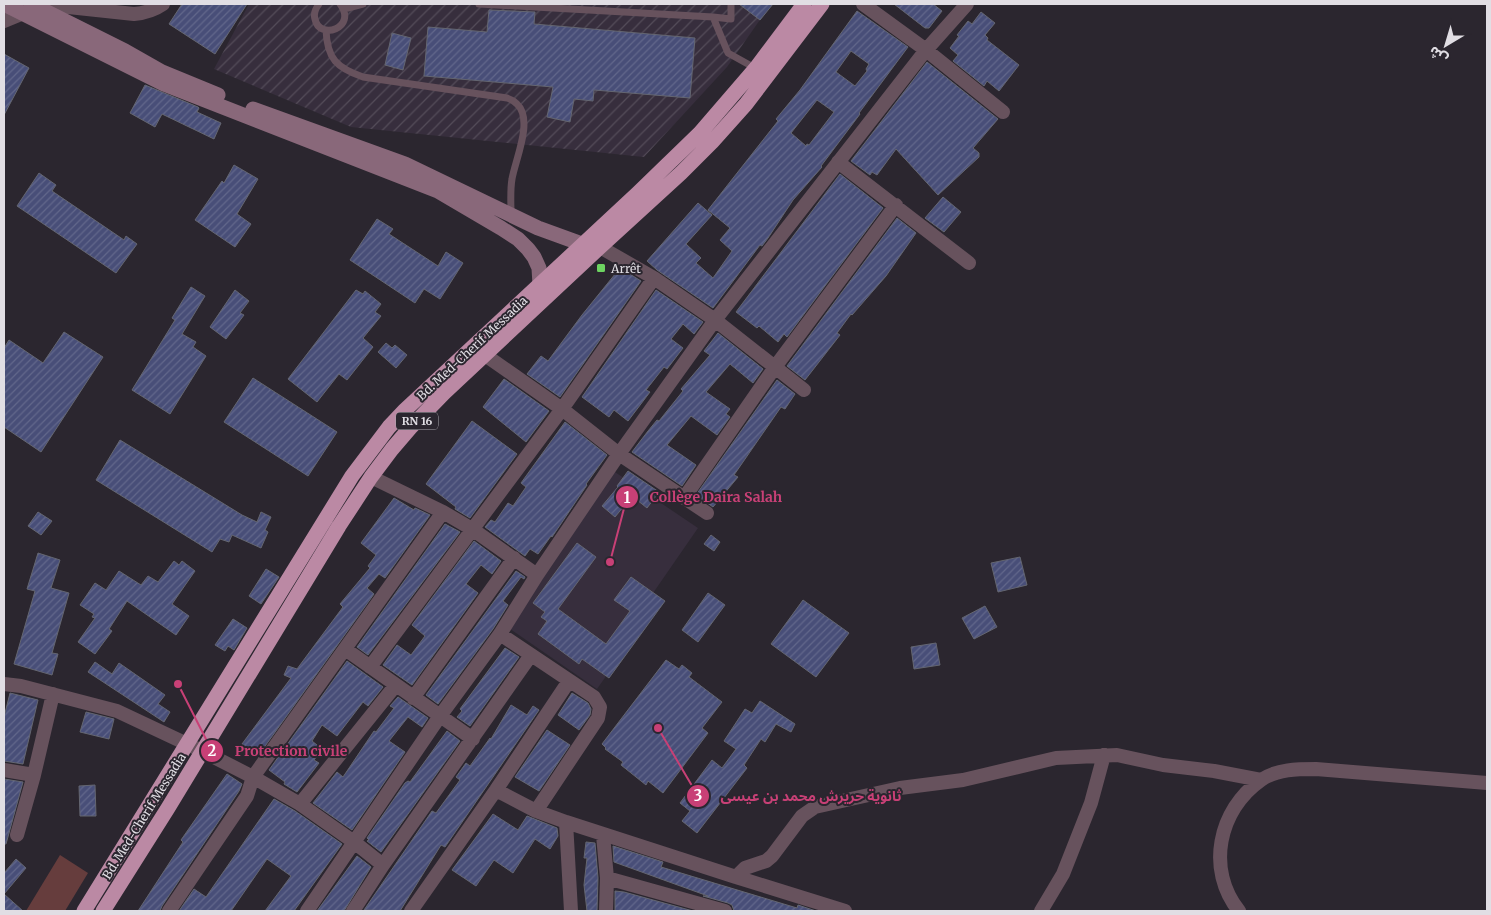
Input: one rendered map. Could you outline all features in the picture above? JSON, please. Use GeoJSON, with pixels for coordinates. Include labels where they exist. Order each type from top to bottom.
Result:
{"type":"FeatureCollection","features":[{"type":"Feature","properties":{"kind":"highway","name":"Bd. Med-Cherif Messadia"},"geometry":{"type":"LineString","coordinates":[[103,911],[298,592],[371,477],[410,428],[485,355],[638,193],[700,132],[756,68],[804,4]]}},
{"type":"Feature","properties":{"kind":"highway","name":"Bd. Med-Cherif Messadia"},"geometry":{"type":"LineString","coordinates":[[84,911],[352,476],[389,427],[448,369],[540,285],[591,242],[681,173],[746,104],[822,4]]}},
{"type":"Feature","properties":{"kind":"street"},"geometry":{"type":"LineString","coordinates":[[4,4],[31,8],[59,6],[134,14],[146,13],[162,4]]}},
{"type":"Feature","properties":{"kind":"street"},"geometry":{"type":"LineString","coordinates":[[863,4],[926,50],[1003,112]]}},
{"type":"Feature","properties":{"kind":"street"},"geometry":{"type":"LineString","coordinates":[[306,911],[440,716],[500,634],[537,575],[619,454],[715,320],[926,50],[967,4]]}},
{"type":"Feature","properties":{"kind":"street"},"geometry":{"type":"LineString","coordinates":[[4,21],[31,8]]}},
{"type":"Feature","properties":{"kind":"street"},"geometry":{"type":"LineString","coordinates":[[31,8],[122,56],[164,84],[438,191],[523,244],[534,257],[539,268],[540,285]]}},
{"type":"Feature","properties":{"kind":"street"},"geometry":{"type":"LineString","coordinates":[[31,8],[122,56],[250,108],[404,164],[538,228],[591,242],[654,278],[715,320],[804,390]]}},
{"type":"Feature","properties":{"kind":"street"},"geometry":{"type":"LineString","coordinates":[[838,162],[969,263]]}},
{"type":"Feature","properties":{"kind":"street"},"geometry":{"type":"LineString","coordinates":[[684,498],[775,367],[896,205]]}},
{"type":"Feature","properties":{"kind":"street"},"geometry":{"type":"LineString","coordinates":[[370,667],[562,409],[654,278]]}},
{"type":"Feature","properties":{"kind":"street"},"geometry":{"type":"LineString","coordinates":[[485,355],[562,409],[619,454],[708,513]]}},
{"type":"Feature","properties":{"kind":"street"},"geometry":{"type":"LineString","coordinates":[[371,477],[443,512],[472,529],[537,575]]}},
{"type":"Feature","properties":{"kind":"street"},"geometry":{"type":"LineString","coordinates":[[169,911],[248,796],[253,777],[443,512]]}},
{"type":"Feature","properties":{"kind":"street"},"geometry":{"type":"LineString","coordinates":[[413,698],[514,558]]}},
{"type":"Feature","properties":{"kind":"street"},"geometry":{"type":"LineString","coordinates":[[500,634],[599,702],[600,711],[598,718],[536,810]]}},
{"type":"Feature","properties":{"kind":"street"},"geometry":{"type":"LineString","coordinates":[[345,650],[473,739]]}},
{"type":"Feature","properties":{"kind":"street"},"geometry":{"type":"LineString","coordinates":[[353,911],[383,865],[531,655]]}},
{"type":"Feature","properties":{"kind":"street"},"geometry":{"type":"LineString","coordinates":[[411,911],[496,790],[569,681]]}},
{"type":"Feature","properties":{"kind":"street"},"geometry":{"type":"LineString","coordinates":[[4,684],[21,686],[117,711],[202,751],[300,804],[383,865]]}},
{"type":"Feature","properties":{"kind":"street"},"geometry":{"type":"LineString","coordinates":[[300,804],[395,686]]}},
{"type":"Feature","properties":{"kind":"street"},"geometry":{"type":"LineString","coordinates":[[17,835],[54,694]]}},
{"type":"Feature","properties":{"kind":"street"},"geometry":{"type":"LineString","coordinates":[[1041,911],[1063,874],[1090,803],[1104,755]]}},
{"type":"Feature","properties":{"kind":"street"},"geometry":{"type":"LineString","coordinates":[[736,877],[745,868],[766,861],[772,856],[802,816],[815,807],[900,788],[963,780],[1056,758],[1118,755],[1261,780]]}},
{"type":"Feature","properties":{"kind":"street"},"geometry":{"type":"LineString","coordinates":[[1239,911],[1225,889],[1220,853],[1222,836],[1227,821],[1238,804],[1261,780],[1276,773],[1292,769],[1316,769],[1487,782]]}},
{"type":"Feature","properties":{"kind":"street"},"geometry":{"type":"LineString","coordinates":[[4,770],[34,775]]}},
{"type":"Feature","properties":{"kind":"street"},"geometry":{"type":"LineString","coordinates":[[496,790],[536,810],[566,822],[845,911]]}},
{"type":"Feature","properties":{"kind":"street"},"geometry":{"type":"LineString","coordinates":[[566,822],[571,911]]}},
{"type":"Feature","properties":{"kind":"street"},"geometry":{"type":"LineString","coordinates":[[604,835],[607,878],[606,911]]}},
{"type":"Feature","properties":{"kind":"street"},"geometry":{"type":"LineString","coordinates":[[607,878],[726,911]]}},
{"type":"Feature","properties":{"kind":"lane"},"geometry":{"type":"LineString","coordinates":[[320,4],[315,11],[314,17],[316,23],[326,30],[333,30],[344,22],[345,16],[342,6],[363,4]]}},
{"type":"Feature","properties":{"kind":"lane"},"geometry":{"type":"LineString","coordinates":[[479,4],[713,17],[731,20],[732,4]]}},
{"type":"Feature","properties":{"kind":"lane"},"geometry":{"type":"LineString","coordinates":[[713,17],[728,54],[756,68]]}},
{"type":"Feature","properties":{"kind":"lane"},"geometry":{"type":"LineString","coordinates":[[326,30],[327,46],[332,56],[345,70],[352,73],[363,77],[507,98],[518,104],[523,117],[524,128],[512,179],[511,214]]}},
{"type":"Feature","properties":{"kind":"shaded area"},"geometry":{"type":"Polygon","coordinates":[[[249,4],[771,4],[727,67],[644,157],[351,127],[214,69],[249,4]]]}},
{"type":"Feature","properties":{"kind":"shaded area"},"geometry":{"type":"Polygon","coordinates":[[[612,470],[698,528],[651,596],[651,613],[597,689],[500,622],[612,470]]]}},
{"type":"Feature","properties":{"kind":"shaded area"},"geometry":{"type":"Polygon","coordinates":[[[60,855],[88,873],[65,911],[26,911],[60,855]]]}},
{"type":"Feature","properties":{"kind":"building"},"geometry":{"type":"Polygon","coordinates":[[[182,4],[247,4],[215,54],[169,24],[182,4]]]}},
{"type":"Feature","properties":{"kind":"building"},"geometry":{"type":"Polygon","coordinates":[[[739,4],[773,4],[760,20],[739,4]]]}},
{"type":"Feature","properties":{"kind":"building"},"geometry":{"type":"Polygon","coordinates":[[[894,4],[933,4],[942,11],[929,28],[925,28],[894,4]]]}},
{"type":"Feature","properties":{"kind":"building"},"geometry":{"type":"Polygon","coordinates":[[[489,10],[535,12],[534,24],[695,38],[690,98],[594,90],[593,101],[574,99],[570,122],[547,117],[553,87],[424,76],[428,27],[487,32],[489,10]]]}},
{"type":"Feature","properties":{"kind":"building"},"geometry":{"type":"Polygon","coordinates":[[[857,11],[908,47],[822,167],[793,200],[768,238],[762,246],[760,245],[713,308],[657,270],[647,261],[698,203],[712,215],[686,244],[701,258],[696,263],[713,278],[732,251],[720,240],[730,228],[708,210],[800,90],[857,11]],[[851,51],[836,72],[855,86],[867,71],[866,69],[869,64],[851,51]],[[817,100],[791,133],[806,146],[807,144],[809,145],[834,112],[817,100]]]}},
{"type":"Feature","properties":{"kind":"building"},"geometry":{"type":"Polygon","coordinates":[[[981,12],[995,23],[985,35],[988,38],[987,40],[1019,65],[999,91],[987,81],[984,86],[953,61],[958,55],[950,48],[968,21],[972,24],[981,12]]]}},
{"type":"Feature","properties":{"kind":"building"},"geometry":{"type":"Polygon","coordinates":[[[392,33],[411,38],[403,70],[385,65],[392,33]]]}},
{"type":"Feature","properties":{"kind":"building"},"geometry":{"type":"Polygon","coordinates":[[[4,54],[29,68],[4,115],[4,54]]]}},
{"type":"Feature","properties":{"kind":"building"},"geometry":{"type":"Polygon","coordinates":[[[927,62],[998,119],[973,148],[979,153],[979,157],[938,195],[896,149],[877,175],[872,172],[870,175],[851,161],[927,62]]]}},
{"type":"Feature","properties":{"kind":"building"},"geometry":{"type":"Polygon","coordinates":[[[145,85],[198,107],[197,112],[221,123],[214,139],[162,114],[155,127],[130,113],[145,85]]]}},
{"type":"Feature","properties":{"kind":"building"},"geometry":{"type":"Polygon","coordinates":[[[234,165],[258,179],[237,214],[251,224],[235,247],[195,220],[222,181],[224,183],[234,165]]]}},
{"type":"Feature","properties":{"kind":"building"},"geometry":{"type":"Polygon","coordinates":[[[39,173],[56,185],[52,191],[124,240],[126,236],[137,244],[116,273],[17,206],[39,173]]]}},
{"type":"Feature","properties":{"kind":"building"},"geometry":{"type":"Polygon","coordinates":[[[840,174],[883,208],[787,337],[784,334],[778,342],[759,326],[757,328],[736,312],[840,174]]]}},
{"type":"Feature","properties":{"kind":"building"},"geometry":{"type":"Polygon","coordinates":[[[943,197],[961,212],[944,232],[925,218],[943,197]]]}},
{"type":"Feature","properties":{"kind":"building"},"geometry":{"type":"Polygon","coordinates":[[[897,218],[916,233],[886,276],[851,314],[837,333],[840,335],[805,380],[787,366],[897,218]]]}},
{"type":"Feature","properties":{"kind":"building"},"geometry":{"type":"Polygon","coordinates":[[[377,219],[393,229],[389,234],[438,266],[446,252],[463,263],[440,299],[424,289],[415,303],[350,260],[377,219]]]}},
{"type":"Feature","properties":{"kind":"building"},"geometry":{"type":"Polygon","coordinates":[[[620,268],[641,281],[560,397],[527,374],[541,356],[548,361],[620,268]]]}},
{"type":"Feature","properties":{"kind":"building"},"geometry":{"type":"Polygon","coordinates":[[[191,287],[205,296],[182,334],[196,342],[193,347],[206,356],[170,414],[132,390],[175,320],[172,318],[191,287]]]}},
{"type":"Feature","properties":{"kind":"building"},"geometry":{"type":"Polygon","coordinates":[[[235,290],[249,301],[240,313],[244,315],[226,339],[210,327],[235,290]]]}},
{"type":"Feature","properties":{"kind":"building"},"geometry":{"type":"Polygon","coordinates":[[[356,290],[363,294],[365,291],[381,304],[375,312],[381,316],[363,338],[373,347],[347,380],[339,374],[317,402],[288,379],[356,290]]]}},
{"type":"Feature","properties":{"kind":"building"},"geometry":{"type":"Polygon","coordinates":[[[656,290],[703,322],[694,334],[683,324],[671,339],[683,348],[667,369],[664,367],[646,390],[650,392],[628,421],[614,410],[609,417],[582,397],[656,290]]]}},
{"type":"Feature","properties":{"kind":"building"},"geometry":{"type":"Polygon","coordinates":[[[64,332],[103,357],[41,452],[4,427],[4,348],[9,340],[43,363],[64,332]]]}},
{"type":"Feature","properties":{"kind":"building"},"geometry":{"type":"Polygon","coordinates":[[[718,333],[763,369],[753,383],[730,364],[706,392],[730,409],[726,414],[730,417],[717,435],[691,416],[667,445],[696,465],[682,486],[632,452],[657,420],[659,421],[683,391],[681,389],[710,355],[704,351],[718,333]]]}},
{"type":"Feature","properties":{"kind":"building"},"geometry":{"type":"Polygon","coordinates":[[[386,343],[392,348],[395,345],[407,355],[396,368],[378,352],[386,343]]]}},
{"type":"Feature","properties":{"kind":"building"},"geometry":{"type":"Polygon","coordinates":[[[253,378],[337,432],[308,476],[224,422],[253,378]]]}},
{"type":"Feature","properties":{"kind":"building"},"geometry":{"type":"Polygon","coordinates":[[[504,379],[549,411],[526,442],[483,407],[504,379]]]}},
{"type":"Feature","properties":{"kind":"building"},"geometry":{"type":"Polygon","coordinates":[[[777,380],[795,394],[785,409],[781,407],[734,475],[738,477],[713,507],[696,495],[777,380]]]}},
{"type":"Feature","properties":{"kind":"building"},"geometry":{"type":"Polygon","coordinates":[[[472,421],[517,454],[470,518],[455,509],[456,507],[426,484],[472,421]]]}},
{"type":"Feature","properties":{"kind":"building"},"geometry":{"type":"Polygon","coordinates":[[[565,422],[607,455],[552,537],[538,554],[530,549],[525,556],[485,527],[491,520],[495,522],[508,503],[513,506],[526,487],[521,483],[565,422]]]}},
{"type":"Feature","properties":{"kind":"building"},"geometry":{"type":"Polygon","coordinates":[[[120,440],[242,515],[257,522],[261,512],[271,517],[265,530],[268,532],[261,548],[232,535],[229,542],[220,539],[212,552],[96,480],[120,440]]]}},
{"type":"Feature","properties":{"kind":"building"},"geometry":{"type":"Polygon","coordinates":[[[628,471],[659,492],[647,508],[632,496],[615,517],[602,506],[618,487],[628,471]]]}},
{"type":"Feature","properties":{"kind":"building"},"geometry":{"type":"Polygon","coordinates":[[[394,498],[414,510],[415,508],[430,515],[385,578],[379,574],[367,588],[374,594],[258,756],[242,744],[291,678],[284,675],[288,666],[297,669],[343,607],[340,604],[370,568],[368,566],[376,555],[361,543],[394,498]]]}},
{"type":"Feature","properties":{"kind":"building"},"geometry":{"type":"Polygon","coordinates":[[[38,512],[52,521],[41,535],[28,526],[38,512]]]}},
{"type":"Feature","properties":{"kind":"building"},"geometry":{"type":"Polygon","coordinates":[[[445,524],[460,532],[368,655],[357,647],[445,524]]]}},
{"type":"Feature","properties":{"kind":"building"},"geometry":{"type":"Polygon","coordinates":[[[711,535],[720,542],[714,551],[704,544],[711,535]]]}},
{"type":"Feature","properties":{"kind":"building"},"geometry":{"type":"Polygon","coordinates":[[[474,541],[501,561],[492,574],[481,565],[466,584],[478,593],[412,685],[383,665],[397,645],[411,655],[425,636],[412,625],[474,541]]]}},
{"type":"Feature","properties":{"kind":"building"},"geometry":{"type":"Polygon","coordinates":[[[577,543],[596,557],[558,609],[606,644],[630,611],[614,600],[631,577],[665,601],[609,678],[582,659],[579,664],[538,634],[547,621],[541,617],[545,612],[533,603],[577,543]]]}},
{"type":"Feature","properties":{"kind":"building"},"geometry":{"type":"Polygon","coordinates":[[[38,553],[60,560],[51,588],[69,593],[52,653],[58,654],[52,675],[14,664],[35,591],[27,589],[38,553]]]}},
{"type":"Feature","properties":{"kind":"building"},"geometry":{"type":"Polygon","coordinates":[[[1020,557],[1027,585],[998,592],[991,563],[1020,557]]]}},
{"type":"Feature","properties":{"kind":"building"},"geometry":{"type":"Polygon","coordinates":[[[174,561],[179,565],[182,561],[195,571],[172,604],[189,616],[176,635],[127,601],[109,629],[112,631],[95,654],[78,642],[95,618],[92,617],[94,614],[80,605],[95,583],[106,590],[119,571],[141,585],[148,576],[158,582],[174,561]]]}},
{"type":"Feature","properties":{"kind":"building"},"geometry":{"type":"Polygon","coordinates":[[[266,569],[279,577],[261,604],[249,596],[266,569]]]}},
{"type":"Feature","properties":{"kind":"building"},"geometry":{"type":"Polygon","coordinates":[[[516,571],[525,577],[524,579],[521,577],[503,601],[508,605],[493,629],[438,704],[426,695],[516,571]]]}},
{"type":"Feature","properties":{"kind":"building"},"geometry":{"type":"Polygon","coordinates":[[[708,593],[725,605],[698,642],[682,630],[708,593]]]}},
{"type":"Feature","properties":{"kind":"building"},"geometry":{"type":"Polygon","coordinates":[[[803,600],[849,633],[816,677],[771,644],[803,600]]]}},
{"type":"Feature","properties":{"kind":"building"},"geometry":{"type":"Polygon","coordinates":[[[985,606],[997,627],[974,639],[962,618],[985,606]]]}},
{"type":"Feature","properties":{"kind":"building"},"geometry":{"type":"Polygon","coordinates":[[[233,619],[247,628],[234,650],[228,646],[225,651],[215,645],[233,619]]]}},
{"type":"Feature","properties":{"kind":"building"},"geometry":{"type":"Polygon","coordinates":[[[936,643],[940,665],[914,669],[911,647],[936,643]]]}},
{"type":"Feature","properties":{"kind":"building"},"geometry":{"type":"Polygon","coordinates":[[[505,648],[519,657],[470,726],[457,717],[462,711],[460,709],[505,648]]]}},
{"type":"Feature","properties":{"kind":"building"},"geometry":{"type":"Polygon","coordinates":[[[666,660],[679,669],[682,665],[692,673],[689,677],[722,702],[702,728],[708,733],[663,793],[648,781],[646,785],[621,765],[623,762],[605,749],[602,744],[666,660]]]}},
{"type":"Feature","properties":{"kind":"building"},"geometry":{"type":"Polygon","coordinates":[[[347,661],[383,687],[368,706],[363,702],[337,736],[322,725],[312,741],[322,749],[314,760],[319,763],[297,792],[284,784],[285,782],[269,770],[347,661]]]}},
{"type":"Feature","properties":{"kind":"building"},"geometry":{"type":"Polygon","coordinates":[[[95,662],[112,674],[119,663],[165,695],[158,704],[170,712],[164,722],[88,672],[95,662]]]}},
{"type":"Feature","properties":{"kind":"building"},"geometry":{"type":"Polygon","coordinates":[[[10,693],[38,700],[23,764],[4,761],[4,717],[10,693]]]}},
{"type":"Feature","properties":{"kind":"building"},"geometry":{"type":"Polygon","coordinates":[[[572,693],[588,703],[591,709],[590,715],[579,730],[558,715],[572,693]]]}},
{"type":"Feature","properties":{"kind":"building"},"geometry":{"type":"Polygon","coordinates":[[[398,697],[428,718],[422,727],[408,717],[389,741],[405,752],[352,830],[313,803],[337,772],[343,777],[374,731],[376,732],[394,708],[390,706],[398,697]]]}},
{"type":"Feature","properties":{"kind":"building"},"geometry":{"type":"Polygon","coordinates":[[[760,701],[795,724],[791,732],[776,724],[765,742],[761,739],[744,765],[747,768],[697,833],[682,821],[690,811],[680,803],[712,760],[722,768],[736,749],[724,741],[745,709],[752,713],[760,701]]]}},
{"type":"Feature","properties":{"kind":"building"},"geometry":{"type":"Polygon","coordinates":[[[511,705],[527,715],[533,706],[539,710],[445,847],[441,845],[400,911],[364,910],[432,811],[436,813],[460,780],[456,777],[466,763],[470,766],[491,739],[511,705]]]}},
{"type":"Feature","properties":{"kind":"building"},"geometry":{"type":"Polygon","coordinates":[[[86,712],[114,719],[109,739],[80,732],[86,712]]]}},
{"type":"Feature","properties":{"kind":"building"},"geometry":{"type":"Polygon","coordinates":[[[547,730],[570,745],[539,791],[515,777],[547,730]]]}},
{"type":"Feature","properties":{"kind":"building"},"geometry":{"type":"Polygon","coordinates":[[[447,731],[460,741],[381,852],[367,841],[369,840],[367,838],[405,783],[410,782],[447,731]]]}},
{"type":"Feature","properties":{"kind":"building"},"geometry":{"type":"Polygon","coordinates":[[[227,774],[242,784],[239,791],[160,911],[138,911],[183,842],[181,840],[227,774]]]}},
{"type":"Feature","properties":{"kind":"building"},"geometry":{"type":"Polygon","coordinates":[[[4,779],[23,782],[6,844],[4,844],[4,779]]]}},
{"type":"Feature","properties":{"kind":"building"},"geometry":{"type":"Polygon","coordinates":[[[95,785],[96,816],[80,816],[79,786],[95,785]]]}},
{"type":"Feature","properties":{"kind":"building"},"geometry":{"type":"Polygon","coordinates":[[[274,799],[295,811],[342,844],[294,911],[265,911],[291,876],[267,859],[231,911],[179,911],[194,889],[206,897],[274,799]]]}},
{"type":"Feature","properties":{"kind":"building"},"geometry":{"type":"Polygon","coordinates":[[[493,814],[518,830],[527,816],[557,828],[558,836],[550,849],[535,839],[513,873],[494,860],[476,886],[452,870],[493,814]]]}},
{"type":"Feature","properties":{"kind":"building"},"geometry":{"type":"Polygon","coordinates":[[[586,842],[595,843],[598,878],[597,911],[587,911],[584,885],[587,858],[584,858],[586,842]]]}},
{"type":"Feature","properties":{"kind":"building"},"geometry":{"type":"Polygon","coordinates":[[[613,846],[663,862],[661,867],[797,908],[798,905],[816,911],[734,911],[732,905],[728,903],[703,896],[708,896],[614,862],[613,846]]]}},
{"type":"Feature","properties":{"kind":"building"},"geometry":{"type":"Polygon","coordinates":[[[357,856],[371,867],[344,911],[317,911],[357,856]]]}},
{"type":"Feature","properties":{"kind":"building"},"geometry":{"type":"Polygon","coordinates":[[[16,859],[26,868],[4,894],[4,873],[16,859]]]}},
{"type":"Feature","properties":{"kind":"building"},"geometry":{"type":"Polygon","coordinates":[[[615,891],[624,892],[693,911],[615,911],[615,891]]]}},
{"type":"Feature","properties":{"kind":"building"},"geometry":{"type":"Polygon","coordinates":[[[4,894],[23,911],[4,911],[4,894]]]}},
{"type":"Feature","properties":{"kind":"place","name":"Arrêt"},"geometry":{"type":"Point","coordinates":[601,268]}},
{"type":"Feature","properties":{"kind":"place","name":"Collège Daira Salah"},"geometry":{"type":"Point","coordinates":[610,562]}},
{"type":"Feature","properties":{"kind":"place","name":"Protection civile"},"geometry":{"type":"Point","coordinates":[178,684]}},
{"type":"Feature","properties":{"kind":"place","name":"ثانوية حريرش محمد بن عيسى"},"geometry":{"type":"Point","coordinates":[658,728]}}]}
